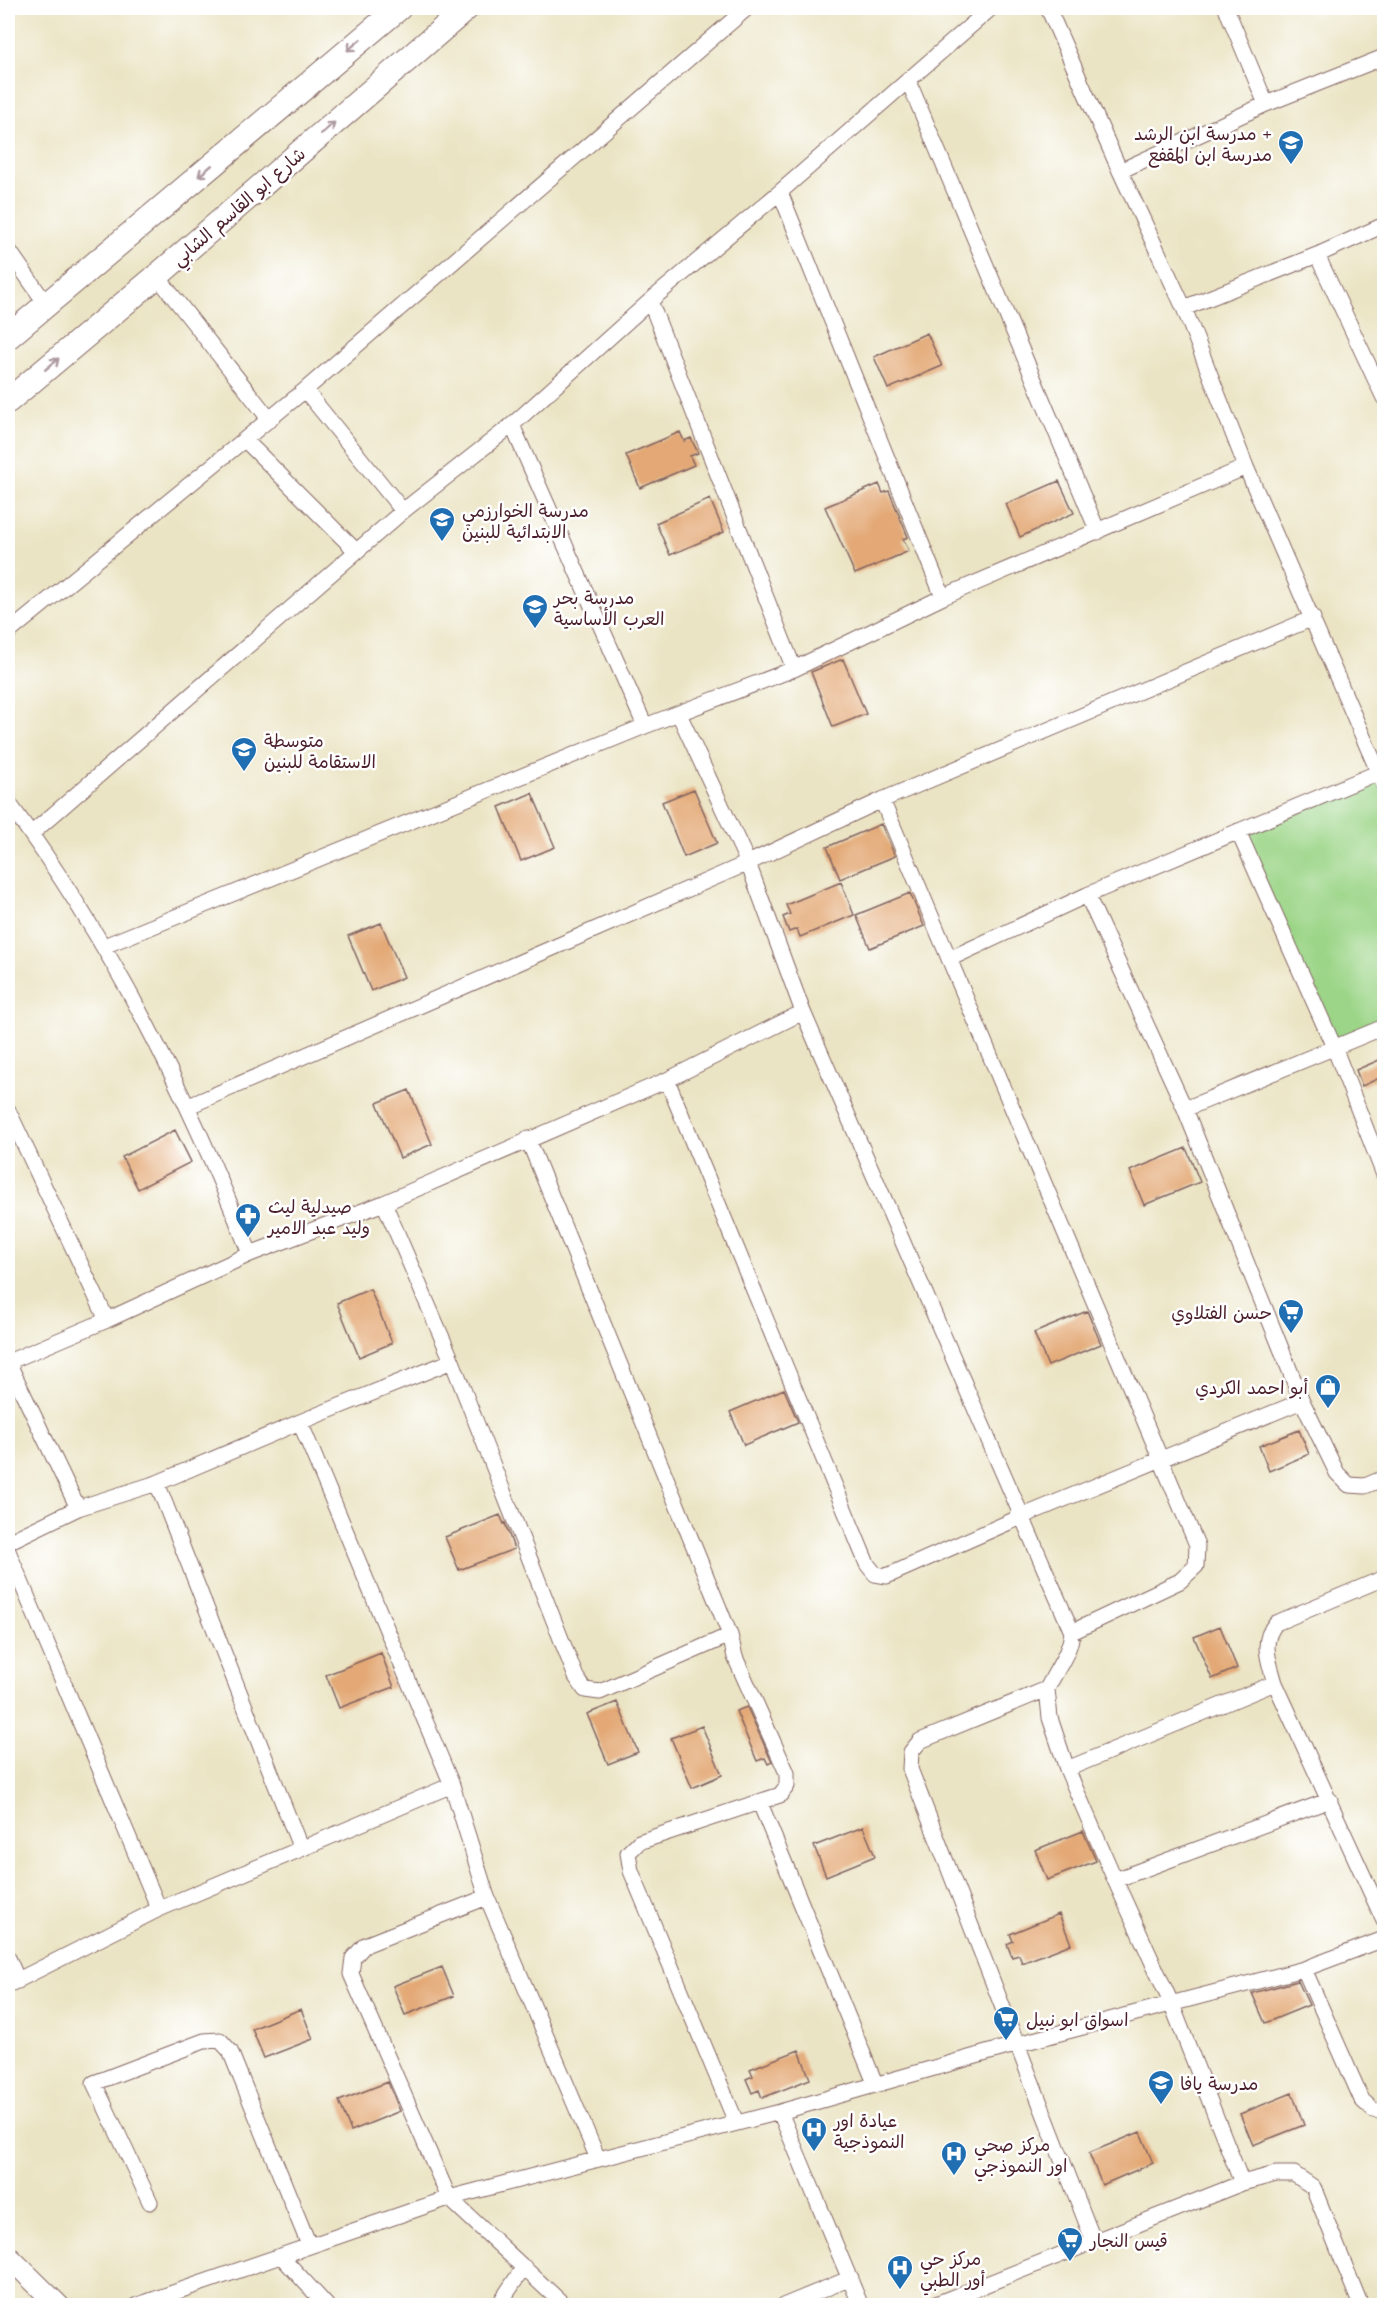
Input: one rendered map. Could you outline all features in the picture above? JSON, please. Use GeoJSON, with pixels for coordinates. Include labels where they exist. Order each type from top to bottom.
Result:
{"type":"FeatureCollection","features":[{"type":"Feature","properties":{"kind":"main road"},"geometry":{"type":"LineString","coordinates":[[8,337],[399,8]]}},
{"type":"Feature","properties":{"kind":"main road","name":"شارع ابو القاسم الشابي"},"geometry":{"type":"LineString","coordinates":[[8,401],[157,276],[467,8]]}},
{"type":"Feature","properties":{"kind":"street"},"geometry":{"type":"LineString","coordinates":[[8,633],[270,420],[747,8]]}},
{"type":"Feature","properties":{"kind":"street"},"geometry":{"type":"LineString","coordinates":[[31,834],[403,511],[512,425],[651,301],[991,8]]}},
{"type":"Feature","properties":{"kind":"street"},"geometry":{"type":"LineString","coordinates":[[949,959],[1087,895],[1238,831],[1383,776],[1246,467],[1184,308],[1048,8]]}},
{"type":"Feature","properties":{"kind":"street"},"geometry":{"type":"LineString","coordinates":[[1226,8],[1266,104]]}},
{"type":"Feature","properties":{"kind":"street"},"geometry":{"type":"LineString","coordinates":[[1120,171],[1266,104],[1384,57]]}},
{"type":"Feature","properties":{"kind":"street"},"geometry":{"type":"LineString","coordinates":[[908,80],[1098,532]]}},
{"type":"Feature","properties":{"kind":"street"},"geometry":{"type":"LineString","coordinates":[[780,192],[943,597]]}},
{"type":"Feature","properties":{"kind":"street"},"geometry":{"type":"LineString","coordinates":[[1184,308],[1317,255],[1384,225]]}},
{"type":"Feature","properties":{"kind":"street"},"geometry":{"type":"LineString","coordinates":[[8,249],[46,304]]}},
{"type":"Feature","properties":{"kind":"street"},"geometry":{"type":"LineString","coordinates":[[1317,255],[1384,398]]}},
{"type":"Feature","properties":{"kind":"street"},"geometry":{"type":"LineString","coordinates":[[157,276],[270,420]]}},
{"type":"Feature","properties":{"kind":"street"},"geometry":{"type":"LineString","coordinates":[[651,301],[794,669]]}},
{"type":"Feature","properties":{"kind":"street"},"geometry":{"type":"LineString","coordinates":[[305,390],[403,511]]}},
{"type":"Feature","properties":{"kind":"street"},"geometry":{"type":"LineString","coordinates":[[512,425],[645,726]]}},
{"type":"Feature","properties":{"kind":"street"},"geometry":{"type":"LineString","coordinates":[[244,440],[356,551]]}},
{"type":"Feature","properties":{"kind":"street"},"geometry":{"type":"LineString","coordinates":[[104,946],[645,726],[794,669],[943,597],[1246,467]]}},
{"type":"Feature","properties":{"kind":"street"},"geometry":{"type":"LineString","coordinates":[[189,1106],[748,863],[882,801],[1313,618]]}},
{"type":"Feature","properties":{"kind":"street"},"geometry":{"type":"LineString","coordinates":[[679,714],[748,863],[803,1012],[1072,1632],[1067,1655],[1047,1689],[1050,1718],[1067,1769],[1114,1880],[1172,2005],[1242,2183]]}},
{"type":"Feature","properties":{"kind":"street"},"geometry":{"type":"LineString","coordinates":[[882,801],[1197,1545],[1196,1566],[1180,1581],[1072,1632]]}},
{"type":"Feature","properties":{"kind":"street"},"geometry":{"type":"LineString","coordinates":[[8,802],[104,946],[148,1025],[189,1106],[250,1254]]}},
{"type":"Feature","properties":{"kind":"street"},"geometry":{"type":"LineString","coordinates":[[1238,831],[1334,1047],[1384,1175]]}},
{"type":"Feature","properties":{"kind":"street"},"geometry":{"type":"LineString","coordinates":[[1087,895],[1185,1108],[1302,1401],[1337,1473],[1349,1485],[1365,1486],[1384,1478]]}},
{"type":"Feature","properties":{"kind":"street"},"geometry":{"type":"LineString","coordinates":[[78,1508],[8,1362],[107,1320],[250,1254],[384,1203],[667,1080],[803,1012]]}},
{"type":"Feature","properties":{"kind":"street"},"geometry":{"type":"LineString","coordinates":[[1185,1108],[1384,1027]]}},
{"type":"Feature","properties":{"kind":"street"},"geometry":{"type":"LineString","coordinates":[[667,1080],[867,1564],[875,1574],[887,1576],[1023,1516],[1302,1401]]}},
{"type":"Feature","properties":{"kind":"street"},"geometry":{"type":"LineString","coordinates":[[8,1110],[107,1320]]}},
{"type":"Feature","properties":{"kind":"street"},"geometry":{"type":"LineString","coordinates":[[528,1139],[730,1635],[735,1657],[787,1773],[787,1786],[780,1795],[639,1842],[628,1853],[631,1871],[736,2122]]}},
{"type":"Feature","properties":{"kind":"street"},"geometry":{"type":"LineString","coordinates":[[384,1203],[452,1361],[576,1677],[585,1690],[600,1692],[730,1635]]}},
{"type":"Feature","properties":{"kind":"street"},"geometry":{"type":"LineString","coordinates":[[8,1542],[78,1508],[156,1482],[452,1361]]}},
{"type":"Feature","properties":{"kind":"street"},"geometry":{"type":"LineString","coordinates":[[300,1422],[452,1785],[487,1897],[598,2159]]}},
{"type":"Feature","properties":{"kind":"street"},"geometry":{"type":"LineString","coordinates":[[156,1482],[301,1849]]}},
{"type":"Feature","properties":{"kind":"street"},"geometry":{"type":"LineString","coordinates":[[8,1551],[159,1909]]}},
{"type":"Feature","properties":{"kind":"street"},"geometry":{"type":"LineString","coordinates":[[1384,1578],[1276,1623],[1269,1632],[1266,1649],[1275,1683],[1384,1921]]}},
{"type":"Feature","properties":{"kind":"street"},"geometry":{"type":"LineString","coordinates":[[1067,1769],[1275,1683]]}},
{"type":"Feature","properties":{"kind":"street"},"geometry":{"type":"LineString","coordinates":[[1047,1689],[920,1741],[911,1752],[910,1769],[1094,2242]]}},
{"type":"Feature","properties":{"kind":"street"},"geometry":{"type":"LineString","coordinates":[[8,1958],[13,1983],[159,1909],[452,1785]]}},
{"type":"Feature","properties":{"kind":"street"},"geometry":{"type":"LineString","coordinates":[[1114,1880],[1330,1800]]}},
{"type":"Feature","properties":{"kind":"street"},"geometry":{"type":"LineString","coordinates":[[760,1803],[875,2084]]}},
{"type":"Feature","properties":{"kind":"street"},"geometry":{"type":"LineString","coordinates":[[487,1897],[365,1945],[353,1958],[351,1974],[449,2198],[565,2306]]}},
{"type":"Feature","properties":{"kind":"street"},"geometry":{"type":"LineString","coordinates":[[135,2306],[449,2198],[780,2112],[1018,2044],[1172,2005],[1304,1968],[1384,1939]]}},
{"type":"Feature","properties":{"kind":"street"},"geometry":{"type":"LineString","coordinates":[[1304,1968],[1362,2100],[1372,2110],[1384,2112]]}},
{"type":"Feature","properties":{"kind":"street"},"geometry":{"type":"LineString","coordinates":[[150,2202],[94,2083],[204,2041],[220,2040],[230,2050],[309,2245]]}},
{"type":"Feature","properties":{"kind":"street"},"geometry":{"type":"LineString","coordinates":[[780,2112],[861,2306]]}},
{"type":"Feature","properties":{"kind":"street"},"geometry":{"type":"LineString","coordinates":[[931,2306],[1242,2183],[1276,2174],[1294,2174],[1313,2187],[1361,2306]]}},
{"type":"Feature","properties":{"kind":"street"},"geometry":{"type":"LineString","coordinates":[[8,2256],[59,2306]]}},
{"type":"Feature","properties":{"kind":"street"},"geometry":{"type":"LineString","coordinates":[[281,2256],[327,2306]]}},
{"type":"Feature","properties":{"kind":"street"},"geometry":{"type":"LineString","coordinates":[[498,2306],[524,2267]]}},
{"type":"Feature","properties":{"kind":"street"},"geometry":{"type":"LineString","coordinates":[[783,2306],[850,2278]]}},
{"type":"Feature","properties":{"kind":"lane"},"geometry":{"type":"LineString","coordinates":[[969,2291],[974,2306]]}},
{"type":"Feature","properties":{"kind":"green space"},"geometry":{"type":"Polygon","coordinates":[[[1379,773],[1384,786],[1384,1022],[1334,1047],[1238,831],[1379,773]]]}},
{"type":"Feature","properties":{"kind":"building"},"geometry":{"type":"Polygon","coordinates":[[[927,333],[942,366],[888,389],[874,357],[927,333]]]}},
{"type":"Feature","properties":{"kind":"building"},"geometry":{"type":"Polygon","coordinates":[[[680,432],[684,441],[691,438],[698,453],[690,456],[694,465],[640,488],[626,455],[680,432]]]}},
{"type":"Feature","properties":{"kind":"building"},"geometry":{"type":"Polygon","coordinates":[[[1059,481],[1074,513],[1020,537],[1006,504],[1059,481]]]}},
{"type":"Feature","properties":{"kind":"building"},"geometry":{"type":"Polygon","coordinates":[[[879,484],[883,493],[889,491],[908,537],[903,539],[909,551],[855,574],[825,507],[879,484]]]}},
{"type":"Feature","properties":{"kind":"building"},"geometry":{"type":"Polygon","coordinates":[[[710,499],[724,532],[670,555],[656,523],[710,499]]]}},
{"type":"Feature","properties":{"kind":"building"},"geometry":{"type":"Polygon","coordinates":[[[843,659],[866,714],[833,727],[811,672],[843,659]]]}},
{"type":"Feature","properties":{"kind":"building"},"geometry":{"type":"Polygon","coordinates":[[[694,789],[717,843],[684,857],[662,802],[694,789]]]}},
{"type":"Feature","properties":{"kind":"building"},"geometry":{"type":"Polygon","coordinates":[[[532,793],[555,847],[521,861],[499,807],[532,793]]]}},
{"type":"Feature","properties":{"kind":"building"},"geometry":{"type":"Polygon","coordinates":[[[881,824],[895,856],[840,879],[827,847],[881,824]]]}},
{"type":"Feature","properties":{"kind":"building"},"geometry":{"type":"Polygon","coordinates":[[[841,882],[854,915],[800,937],[797,929],[789,932],[783,917],[790,914],[786,905],[841,882]]]}},
{"type":"Feature","properties":{"kind":"building"},"geometry":{"type":"Polygon","coordinates":[[[910,893],[924,926],[870,948],[856,915],[910,893]]]}},
{"type":"Feature","properties":{"kind":"building"},"geometry":{"type":"Polygon","coordinates":[[[381,923],[404,977],[371,991],[348,936],[381,923]]]}},
{"type":"Feature","properties":{"kind":"building"},"geometry":{"type":"Polygon","coordinates":[[[1384,1058],[1384,1076],[1362,1086],[1356,1070],[1384,1058]]]}},
{"type":"Feature","properties":{"kind":"building"},"geometry":{"type":"Polygon","coordinates":[[[409,1090],[432,1144],[400,1158],[377,1103],[409,1090]]]}},
{"type":"Feature","properties":{"kind":"building"},"geometry":{"type":"Polygon","coordinates":[[[175,1130],[191,1162],[138,1189],[122,1157],[175,1130]]]}},
{"type":"Feature","properties":{"kind":"building"},"geometry":{"type":"Polygon","coordinates":[[[1186,1148],[1200,1182],[1144,1205],[1130,1171],[1186,1148]]]}},
{"type":"Feature","properties":{"kind":"building"},"geometry":{"type":"Polygon","coordinates":[[[370,1289],[392,1343],[359,1357],[337,1303],[370,1289]]]}},
{"type":"Feature","properties":{"kind":"building"},"geometry":{"type":"Polygon","coordinates":[[[1087,1311],[1101,1344],[1048,1366],[1034,1333],[1087,1311]]]}},
{"type":"Feature","properties":{"kind":"building"},"geometry":{"type":"Polygon","coordinates":[[[784,1389],[798,1422],[744,1445],[730,1412],[784,1389]]]}},
{"type":"Feature","properties":{"kind":"building"},"geometry":{"type":"Polygon","coordinates":[[[1299,1430],[1309,1454],[1269,1471],[1259,1446],[1299,1430]]]}},
{"type":"Feature","properties":{"kind":"building"},"geometry":{"type":"Polygon","coordinates":[[[500,1515],[514,1549],[459,1570],[445,1537],[500,1515]]]}},
{"type":"Feature","properties":{"kind":"building"},"geometry":{"type":"Polygon","coordinates":[[[1220,1626],[1237,1668],[1212,1679],[1194,1637],[1220,1626]]]}},
{"type":"Feature","properties":{"kind":"building"},"geometry":{"type":"Polygon","coordinates":[[[381,1653],[394,1687],[339,1708],[326,1675],[381,1653]]]}},
{"type":"Feature","properties":{"kind":"building"},"geometry":{"type":"Polygon","coordinates":[[[617,1702],[638,1752],[608,1764],[587,1714],[617,1702]]]}},
{"type":"Feature","properties":{"kind":"building"},"geometry":{"type":"Polygon","coordinates":[[[747,1707],[772,1762],[768,1764],[765,1758],[757,1761],[736,1711],[747,1707]]]}},
{"type":"Feature","properties":{"kind":"building"},"geometry":{"type":"Polygon","coordinates":[[[702,1726],[722,1775],[692,1788],[671,1738],[702,1726]]]}},
{"type":"Feature","properties":{"kind":"building"},"geometry":{"type":"Polygon","coordinates":[[[863,1827],[875,1856],[826,1876],[814,1846],[863,1827]]]}},
{"type":"Feature","properties":{"kind":"building"},"geometry":{"type":"Polygon","coordinates":[[[1083,1831],[1096,1861],[1047,1880],[1035,1850],[1083,1831]]]}},
{"type":"Feature","properties":{"kind":"building"},"geometry":{"type":"Polygon","coordinates":[[[1059,1914],[1071,1944],[1022,1963],[1019,1955],[1012,1957],[1007,1944],[1013,1941],[1010,1934],[1059,1914]]]}},
{"type":"Feature","properties":{"kind":"building"},"geometry":{"type":"Polygon","coordinates":[[[442,1967],[454,1996],[405,2015],[393,1986],[442,1967]]]}},
{"type":"Feature","properties":{"kind":"building"},"geometry":{"type":"Polygon","coordinates":[[[1298,1981],[1309,2005],[1265,2023],[1252,1993],[1298,1981]]]}},
{"type":"Feature","properties":{"kind":"building"},"geometry":{"type":"Polygon","coordinates":[[[301,2009],[313,2039],[264,2058],[252,2029],[301,2009]]]}},
{"type":"Feature","properties":{"kind":"building"},"geometry":{"type":"Polygon","coordinates":[[[799,2050],[810,2079],[762,2098],[759,2090],[752,2093],[746,2079],[753,2076],[750,2069],[799,2050]]]}},
{"type":"Feature","properties":{"kind":"building"},"geometry":{"type":"Polygon","coordinates":[[[388,2082],[400,2111],[351,2131],[339,2101],[388,2082]]]}},
{"type":"Feature","properties":{"kind":"building"},"geometry":{"type":"Polygon","coordinates":[[[1292,2093],[1304,2125],[1253,2145],[1240,2114],[1292,2093]]]}},
{"type":"Feature","properties":{"kind":"building"},"geometry":{"type":"Polygon","coordinates":[[[1140,2132],[1153,2163],[1102,2185],[1089,2153],[1140,2132]]]}},
{"type":"Feature","properties":{"kind":"place","name":"مدرسة ابن الرشد + مدرسة ابن المقفع"},"geometry":{"type":"Point","coordinates":[1291,166]}},
{"type":"Feature","properties":{"kind":"place","name":"مدرسة الخوارزمي الابتدائية للبنين"},"geometry":{"type":"Point","coordinates":[442,543]}},
{"type":"Feature","properties":{"kind":"place","name":"مدرسة بحر العرب الأساسية"},"geometry":{"type":"Point","coordinates":[535,630]}},
{"type":"Feature","properties":{"kind":"place","name":"متوسطة الاستقامة للبنين"},"geometry":{"type":"Point","coordinates":[244,773]}},
{"type":"Feature","properties":{"kind":"place","name":"صيدلية ليث وليد عبد الامير"},"geometry":{"type":"Point","coordinates":[248,1239]}},
{"type":"Feature","properties":{"kind":"place","name":"حسن الفتلاوي"},"geometry":{"type":"Point","coordinates":[1291,1335]}},
{"type":"Feature","properties":{"kind":"place","name":"أبو احمد الكردي"},"geometry":{"type":"Point","coordinates":[1328,1410]}},
{"type":"Feature","properties":{"kind":"place","name":"اسواق ابو نبيل"},"geometry":{"type":"Point","coordinates":[1006,2042]}},
{"type":"Feature","properties":{"kind":"place","name":"مدرسة يافا"},"geometry":{"type":"Point","coordinates":[1161,2106]}},
{"type":"Feature","properties":{"kind":"place","name":"عيادة اور النموذجية"},"geometry":{"type":"Point","coordinates":[814,2153]}},
{"type":"Feature","properties":{"kind":"place","name":"مركز صحي اور النموذجي"},"geometry":{"type":"Point","coordinates":[954,2177]}},
{"type":"Feature","properties":{"kind":"place","name":"قيس النجار"},"geometry":{"type":"Point","coordinates":[1070,2263]}},
{"type":"Feature","properties":{"kind":"place","name":"مركز حي أور الطبي"},"geometry":{"type":"Point","coordinates":[900,2291]}}]}
